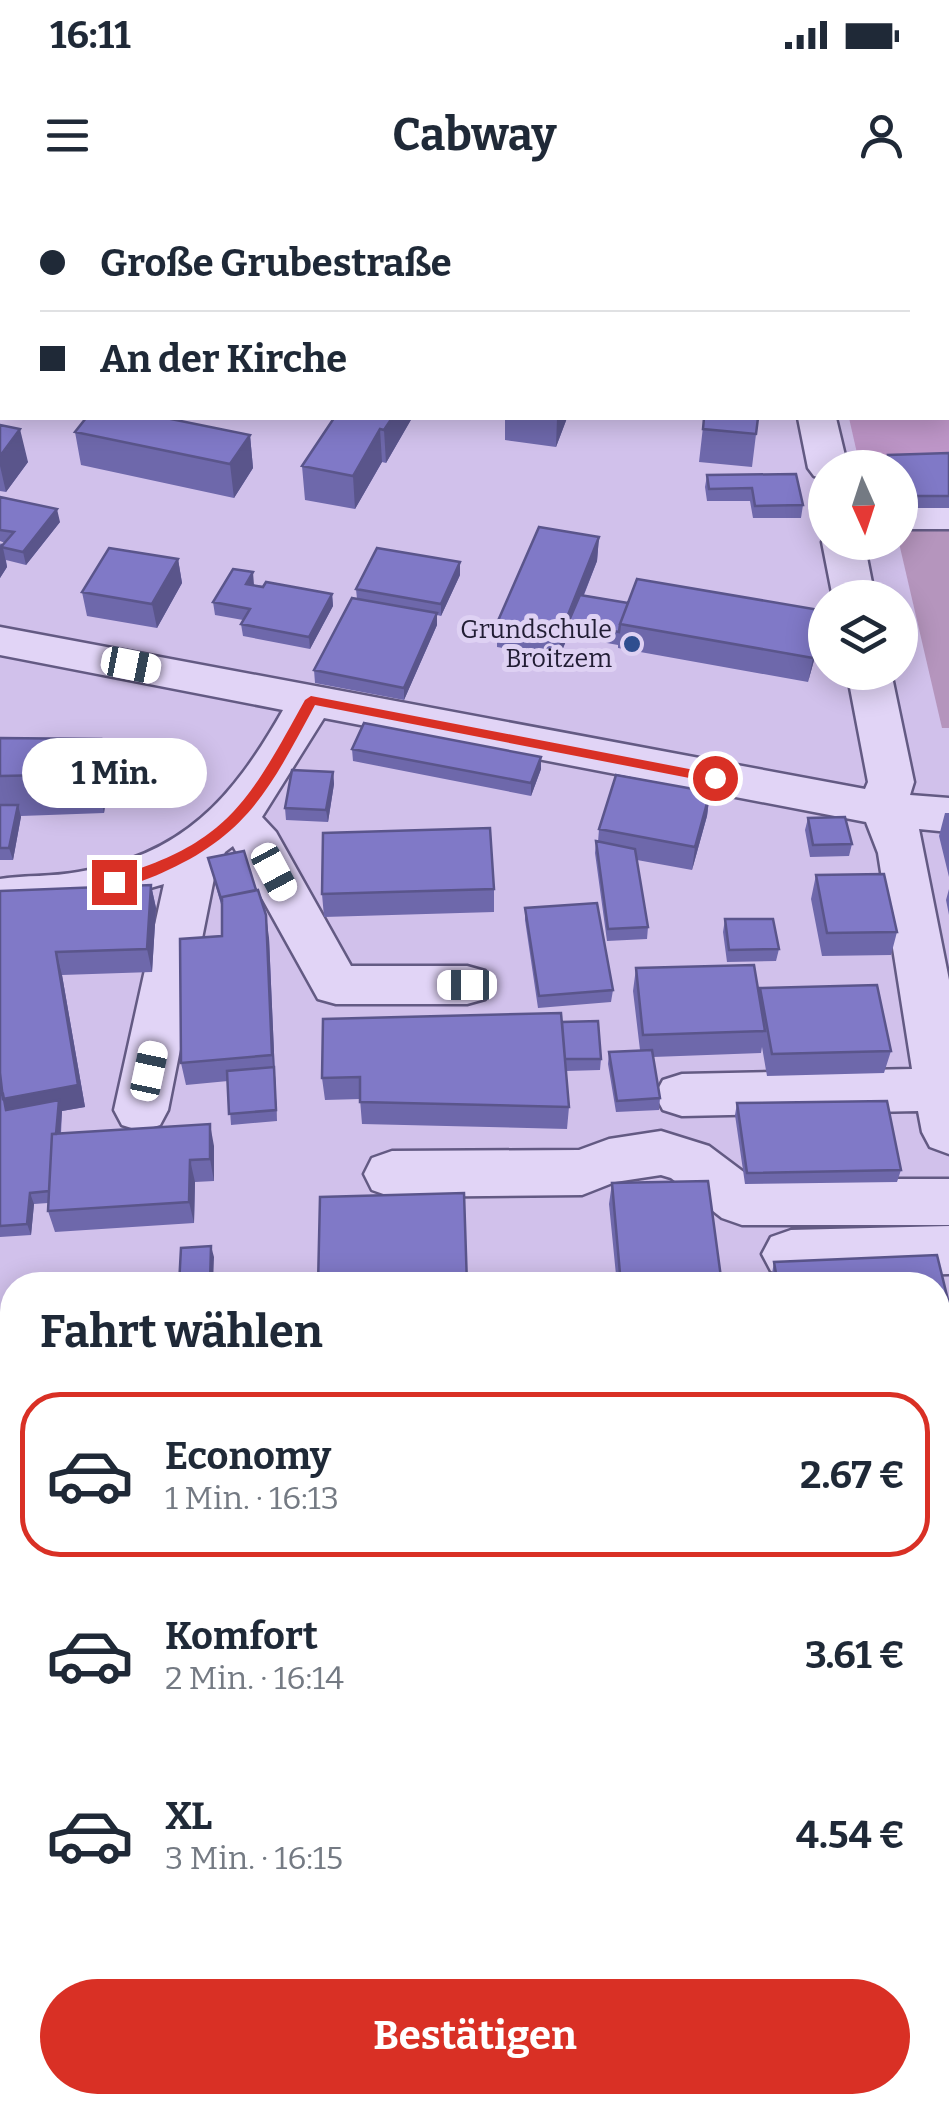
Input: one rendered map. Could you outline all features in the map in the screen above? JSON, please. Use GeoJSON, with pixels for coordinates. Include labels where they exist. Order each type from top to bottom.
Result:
{"type":"FeatureCollection","features":[{"type":"Feature","properties":{"kind":"street"},"geometry":{"type":"LineString","coordinates":[[818,420],[824,450]]}},
{"type":"Feature","properties":{"kind":"street"},"geometry":{"type":"LineString","coordinates":[[918,517],[949,517]]}},
{"type":"Feature","properties":{"kind":"street"},"geometry":{"type":"LineString","coordinates":[[0,641],[882,809],[949,815]]}},
{"type":"Feature","properties":{"kind":"street"},"geometry":{"type":"LineString","coordinates":[[873,690],[891,782],[882,809]]}},
{"type":"Feature","properties":{"kind":"street"},"geometry":{"type":"LineString","coordinates":[[141,1110],[190,878],[220,834],[272,772],[311,700]]}},
{"type":"Feature","properties":{"kind":"street"},"geometry":{"type":"LineString","coordinates":[[682,1094],[945,1110],[902,853],[895,829],[882,809]]}},
{"type":"Feature","properties":{"kind":"street"},"geometry":{"type":"LineString","coordinates":[[0,897],[81,890],[147,874],[220,834],[259,844],[336,985],[467,985]]}},
{"type":"Feature","properties":{"kind":"street"},"geometry":{"type":"LineString","coordinates":[[392,1174],[582,1172],[623,1158],[661,1154],[690,1162],[742,1202],[949,1202]]}},
{"type":"Feature","properties":{"kind":"street"},"geometry":{"type":"LineString","coordinates":[[792,1254],[949,1250]]}},
{"type":"Feature","properties":{"kind":"shaded area"},"geometry":{"type":"Polygon","coordinates":[[[849,420],[949,420],[949,460],[918,461],[918,450],[856,450],[849,420]]]}},
{"type":"Feature","properties":{"kind":"shaded area"},"geometry":{"type":"Polygon","coordinates":[[[949,527],[949,728],[942,728],[918,625],[918,580],[908,580],[903,560],[918,560],[918,528],[949,527]]]}},
{"type":"Feature","properties":{"kind":"building"},"geometry":{"type":"Polygon","coordinates":[[[84,420],[176,420],[250,435],[230,464],[75,432],[84,420]]]}},
{"type":"Feature","properties":{"kind":"building"},"geometry":{"type":"Polygon","coordinates":[[[333,420],[391,420],[384,430],[380,429],[353,476],[302,466],[333,420]]]}},
{"type":"Feature","properties":{"kind":"building"},"geometry":{"type":"Polygon","coordinates":[[[704,420],[758,420],[756,434],[703,429],[704,420]]]}},
{"type":"Feature","properties":{"kind":"building"},"geometry":{"type":"Polygon","coordinates":[[[0,425],[20,429],[0,456],[0,425]]]}},
{"type":"Feature","properties":{"kind":"building"},"geometry":{"type":"Polygon","coordinates":[[[949,453],[949,496],[918,496],[918,454],[949,453]]]}},
{"type":"Feature","properties":{"kind":"building"},"geometry":{"type":"Polygon","coordinates":[[[796,474],[803,505],[755,506],[752,488],[709,489],[707,475],[796,474]]]}},
{"type":"Feature","properties":{"kind":"building"},"geometry":{"type":"Polygon","coordinates":[[[0,497],[57,509],[23,552],[1,547],[14,532],[0,530],[0,497]]]}},
{"type":"Feature","properties":{"kind":"building"},"geometry":{"type":"Polygon","coordinates":[[[539,527],[599,537],[560,635],[497,623],[539,527]]]}},
{"type":"Feature","properties":{"kind":"building"},"geometry":{"type":"Polygon","coordinates":[[[109,548],[178,559],[152,604],[82,592],[109,548]]]}},
{"type":"Feature","properties":{"kind":"building"},"geometry":{"type":"Polygon","coordinates":[[[377,548],[460,562],[441,604],[356,589],[377,548]]]}},
{"type":"Feature","properties":{"kind":"building"},"geometry":{"type":"Polygon","coordinates":[[[233,569],[253,572],[246,584],[263,587],[266,582],[332,594],[309,637],[241,624],[250,609],[213,602],[233,569]]]}},
{"type":"Feature","properties":{"kind":"building"},"geometry":{"type":"Polygon","coordinates":[[[637,579],[808,608],[808,657],[620,624],[637,579]]]}},
{"type":"Feature","properties":{"kind":"building"},"geometry":{"type":"Polygon","coordinates":[[[580,595],[628,603],[619,632],[568,623],[580,595]]]}},
{"type":"Feature","properties":{"kind":"building"},"geometry":{"type":"Polygon","coordinates":[[[352,598],[437,613],[404,688],[314,670],[352,598]]]}},
{"type":"Feature","properties":{"kind":"building"},"geometry":{"type":"Polygon","coordinates":[[[364,723],[541,757],[531,783],[352,749],[364,723]]]}},
{"type":"Feature","properties":{"kind":"building"},"geometry":{"type":"Polygon","coordinates":[[[0,738],[101,739],[95,774],[0,776],[0,738]]]}},
{"type":"Feature","properties":{"kind":"building"},"geometry":{"type":"Polygon","coordinates":[[[292,770],[333,772],[326,810],[285,808],[292,770]]]}},
{"type":"Feature","properties":{"kind":"building"},"geometry":{"type":"Polygon","coordinates":[[[616,775],[710,792],[695,847],[599,829],[616,775]]]}},
{"type":"Feature","properties":{"kind":"building"},"geometry":{"type":"Polygon","coordinates":[[[0,805],[18,805],[9,848],[0,848],[0,805]]]}},
{"type":"Feature","properties":{"kind":"building"},"geometry":{"type":"Polygon","coordinates":[[[845,817],[852,844],[813,845],[808,818],[845,817]]]}},
{"type":"Feature","properties":{"kind":"building"},"geometry":{"type":"Polygon","coordinates":[[[490,828],[494,889],[322,894],[323,833],[490,828]]]}},
{"type":"Feature","properties":{"kind":"building"},"geometry":{"type":"Polygon","coordinates":[[[596,841],[635,849],[648,927],[608,929],[596,841]]]}},
{"type":"Feature","properties":{"kind":"building"},"geometry":{"type":"Polygon","coordinates":[[[244,851],[256,890],[222,897],[222,902],[208,858],[244,851]]]}},
{"type":"Feature","properties":{"kind":"building"},"geometry":{"type":"Polygon","coordinates":[[[884,874],[897,932],[827,933],[816,875],[884,874]]]}},
{"type":"Feature","properties":{"kind":"building"},"geometry":{"type":"Polygon","coordinates":[[[151,885],[147,949],[56,952],[78,1085],[3,1099],[0,891],[151,885]]]}},
{"type":"Feature","properties":{"kind":"building"},"geometry":{"type":"Polygon","coordinates":[[[258,890],[266,915],[272,1055],[181,1063],[180,939],[222,936],[222,897],[258,890]]]}},
{"type":"Feature","properties":{"kind":"building"},"geometry":{"type":"Polygon","coordinates":[[[597,903],[613,990],[539,996],[525,908],[597,903]]]}},
{"type":"Feature","properties":{"kind":"building"},"geometry":{"type":"Polygon","coordinates":[[[725,919],[773,919],[779,949],[729,950],[725,919]]]}},
{"type":"Feature","properties":{"kind":"building"},"geometry":{"type":"Polygon","coordinates":[[[754,965],[765,1031],[643,1035],[636,968],[754,965]]]}},
{"type":"Feature","properties":{"kind":"building"},"geometry":{"type":"Polygon","coordinates":[[[877,985],[891,1051],[772,1054],[760,988],[877,985]]]}},
{"type":"Feature","properties":{"kind":"building"},"geometry":{"type":"Polygon","coordinates":[[[561,1013],[569,1107],[360,1102],[360,1077],[322,1078],[323,1019],[561,1013]]]}},
{"type":"Feature","properties":{"kind":"building"},"geometry":{"type":"Polygon","coordinates":[[[598,1021],[601,1059],[565,1059],[562,1022],[598,1021]]]}},
{"type":"Feature","properties":{"kind":"building"},"geometry":{"type":"Polygon","coordinates":[[[652,1050],[660,1098],[617,1101],[609,1052],[652,1050]]]}},
{"type":"Feature","properties":{"kind":"building"},"geometry":{"type":"Polygon","coordinates":[[[274,1067],[276,1110],[229,1114],[227,1071],[274,1067]]]}},
{"type":"Feature","properties":{"kind":"building"},"geometry":{"type":"Polygon","coordinates":[[[3,1094],[6,1110],[59,1100],[56,1134],[52,1134],[49,1191],[30,1193],[27,1224],[0,1226],[3,1094]]]}},
{"type":"Feature","properties":{"kind":"building"},"geometry":{"type":"Polygon","coordinates":[[[887,1101],[901,1170],[747,1173],[737,1103],[887,1101]]]}},
{"type":"Feature","properties":{"kind":"building"},"geometry":{"type":"Polygon","coordinates":[[[210,1124],[210,1159],[190,1160],[189,1202],[48,1211],[52,1134],[210,1124]]]}},
{"type":"Feature","properties":{"kind":"building"},"geometry":{"type":"Polygon","coordinates":[[[708,1181],[720,1272],[620,1272],[612,1183],[708,1181]]]}},
{"type":"Feature","properties":{"kind":"building"},"geometry":{"type":"Polygon","coordinates":[[[464,1193],[467,1272],[318,1272],[320,1197],[464,1193]]]}},
{"type":"Feature","properties":{"kind":"building"},"geometry":{"type":"Polygon","coordinates":[[[211,1246],[210,1272],[180,1272],[181,1248],[211,1246]]]}},
{"type":"Feature","properties":{"kind":"building"},"geometry":{"type":"Polygon","coordinates":[[[937,1255],[941,1272],[776,1272],[774,1262],[937,1255]]]}},
{"type":"Feature","properties":{"kind":"place","name":"Grundschule Broitzem"},"geometry":{"type":"Point","coordinates":[632,644]}},
{"type":"Feature","properties":{"kind":"route"},"geometry":{"type":"LineString","coordinates":[[114,882],[147,874],[203,848],[236,820],[272,772],[311,700],[715,778]]}}]}
